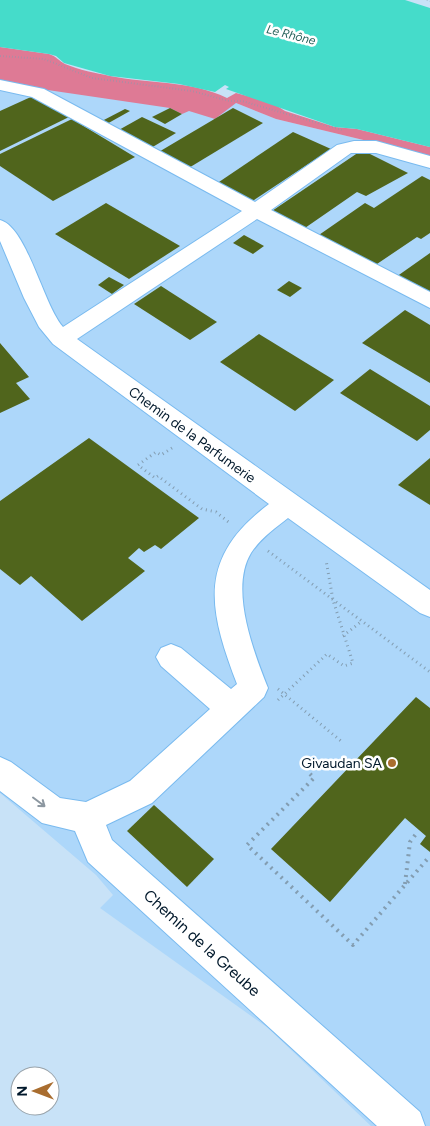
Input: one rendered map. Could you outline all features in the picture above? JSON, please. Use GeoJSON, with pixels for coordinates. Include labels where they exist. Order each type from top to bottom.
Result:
{"type":"FeatureCollection","features":[{"type":"Feature","properties":{"kind":"street"},"geometry":{"type":"LineString","coordinates":[[0,85],[38,93],[121,140],[430,301]]}},
{"type":"Feature","properties":{"kind":"street"},"geometry":{"type":"LineString","coordinates":[[61,339],[256,211],[340,150],[354,145],[377,147],[430,162]]}},
{"type":"Feature","properties":{"kind":"street","name":"Chemin de la Parfumerie"},"geometry":{"type":"LineString","coordinates":[[4,236],[46,321],[61,339],[430,605]]}},
{"type":"Feature","properties":{"kind":"street"},"geometry":{"type":"LineString","coordinates":[[0,772],[53,812],[87,818],[141,792],[232,709],[253,688],[240,656],[228,584],[230,568],[237,552],[249,536],[288,504]]}},
{"type":"Feature","properties":{"kind":"street"},"geometry":{"type":"LineString","coordinates":[[171,657],[232,709]]}},
{"type":"Feature","properties":{"kind":"street","name":"Chemin de la Greube"},"geometry":{"type":"LineString","coordinates":[[87,818],[95,844],[100,851],[406,1126]]}},
{"type":"Feature","properties":{"kind":"path"},"geometry":{"type":"LineString","coordinates":[[0,56],[44,59],[92,78],[192,91],[229,101],[242,101],[344,130]]}},
{"type":"Feature","properties":{"kind":"path"},"geometry":{"type":"LineString","coordinates":[[174,446],[161,456],[156,452],[138,465],[155,478],[158,476],[202,509],[216,512],[430,672]]}},
{"type":"Feature","properties":{"kind":"path"},"geometry":{"type":"LineString","coordinates":[[271,706],[327,654],[344,666],[353,664],[333,600],[325,555]]}},
{"type":"Feature","properties":{"kind":"path"},"geometry":{"type":"LineString","coordinates":[[343,636],[362,621]]}},
{"type":"Feature","properties":{"kind":"path"},"geometry":{"type":"LineString","coordinates":[[273,685],[341,741]]}},
{"type":"Feature","properties":{"kind":"path"},"geometry":{"type":"LineString","coordinates":[[310,774],[314,778],[247,846],[353,945],[430,856]]}},
{"type":"Feature","properties":{"kind":"path"},"geometry":{"type":"LineString","coordinates":[[405,885],[410,842],[416,834]]}},
{"type":"Feature","properties":{"kind":"shaded area"},"geometry":{"type":"Polygon","coordinates":[[[0,47],[49,54],[70,66],[125,79],[184,85],[213,92],[227,98],[236,93],[271,102],[285,111],[335,127],[357,129],[430,147],[430,156],[276,119],[236,103],[215,119],[189,111],[182,114],[170,108],[0,83],[0,47]]]}},
{"type":"Feature","properties":{"kind":"shaded area"},"geometry":{"type":"Polygon","coordinates":[[[0,67],[236,103],[276,119],[430,156],[430,1126],[371,1126],[268,1028],[100,908],[113,895],[96,875],[0,793],[0,67]]]}},
{"type":"Feature","properties":{"kind":"water","name":"Le Rhône"},"geometry":{"type":"Polygon","coordinates":[[[0,0],[405,0],[430,8],[430,147],[357,129],[335,127],[226,89],[229,87],[225,85],[215,92],[179,84],[110,76],[64,63],[56,56],[49,54],[0,47],[0,0]]]}},
{"type":"Feature","properties":{"kind":"building"},"geometry":{"type":"Polygon","coordinates":[[[33,96],[69,117],[0,151],[0,111],[33,96]]]}},
{"type":"Feature","properties":{"kind":"building"},"geometry":{"type":"Polygon","coordinates":[[[170,108],[182,114],[165,124],[152,117],[170,108]]]}},
{"type":"Feature","properties":{"kind":"building"},"geometry":{"type":"Polygon","coordinates":[[[233,108],[263,123],[187,169],[157,153],[233,108]]]}},
{"type":"Feature","properties":{"kind":"building"},"geometry":{"type":"Polygon","coordinates":[[[125,109],[130,111],[105,125],[100,122],[125,109]]]}},
{"type":"Feature","properties":{"kind":"building"},"geometry":{"type":"Polygon","coordinates":[[[142,117],[176,133],[151,148],[117,131],[142,117]]]}},
{"type":"Feature","properties":{"kind":"building"},"geometry":{"type":"Polygon","coordinates":[[[72,119],[135,157],[53,201],[0,166],[0,154],[72,119]]]}},
{"type":"Feature","properties":{"kind":"building"},"geometry":{"type":"Polygon","coordinates":[[[293,132],[331,149],[251,202],[216,184],[293,132]]]}},
{"type":"Feature","properties":{"kind":"building"},"geometry":{"type":"Polygon","coordinates":[[[362,150],[408,173],[366,196],[357,192],[302,230],[269,213],[362,150]]]}},
{"type":"Feature","properties":{"kind":"building"},"geometry":{"type":"Polygon","coordinates":[[[422,176],[430,180],[430,233],[421,239],[417,237],[374,266],[316,237],[365,203],[374,208],[422,176]]]}},
{"type":"Feature","properties":{"kind":"building"},"geometry":{"type":"Polygon","coordinates":[[[106,203],[180,246],[129,279],[55,234],[106,203]]]}},
{"type":"Feature","properties":{"kind":"building"},"geometry":{"type":"Polygon","coordinates":[[[244,235],[264,246],[253,254],[233,243],[244,235]]]}},
{"type":"Feature","properties":{"kind":"building"},"geometry":{"type":"Polygon","coordinates":[[[430,253],[430,295],[396,277],[430,253]]]}},
{"type":"Feature","properties":{"kind":"building"},"geometry":{"type":"Polygon","coordinates":[[[109,277],[124,285],[112,294],[98,285],[109,277]]]}},
{"type":"Feature","properties":{"kind":"building"},"geometry":{"type":"Polygon","coordinates":[[[289,281],[302,288],[290,297],[277,290],[289,281]]]}},
{"type":"Feature","properties":{"kind":"building"},"geometry":{"type":"Polygon","coordinates":[[[161,286],[217,322],[190,340],[134,304],[161,286]]]}},
{"type":"Feature","properties":{"kind":"building"},"geometry":{"type":"Polygon","coordinates":[[[405,310],[430,325],[430,383],[362,343],[405,310]]]}},
{"type":"Feature","properties":{"kind":"building"},"geometry":{"type":"Polygon","coordinates":[[[259,334],[334,380],[295,411],[220,362],[259,334]]]}},
{"type":"Feature","properties":{"kind":"building"},"geometry":{"type":"Polygon","coordinates":[[[0,343],[29,377],[16,383],[30,399],[0,413],[0,343]]]}},
{"type":"Feature","properties":{"kind":"building"},"geometry":{"type":"Polygon","coordinates":[[[370,369],[430,406],[430,430],[417,441],[340,393],[370,369]]]}},
{"type":"Feature","properties":{"kind":"building"},"geometry":{"type":"Polygon","coordinates":[[[89,438],[199,518],[161,549],[155,545],[144,552],[139,548],[128,558],[145,571],[82,621],[31,576],[20,585],[0,569],[0,501],[89,438]]]}},
{"type":"Feature","properties":{"kind":"building"},"geometry":{"type":"Polygon","coordinates":[[[430,458],[430,505],[398,485],[430,458]]]}},
{"type":"Feature","properties":{"kind":"building","name":"Givaudan SA"},"geometry":{"type":"Polygon","coordinates":[[[416,697],[430,708],[430,852],[420,844],[426,836],[405,818],[330,902],[271,849],[416,697]]]}},
{"type":"Feature","properties":{"kind":"building"},"geometry":{"type":"Polygon","coordinates":[[[154,805],[214,859],[187,887],[127,831],[154,805]]]}},
{"type":"Feature","properties":{"kind":"place","name":"Givaudan SA"},"geometry":{"type":"Point","coordinates":[392,763]}}]}
